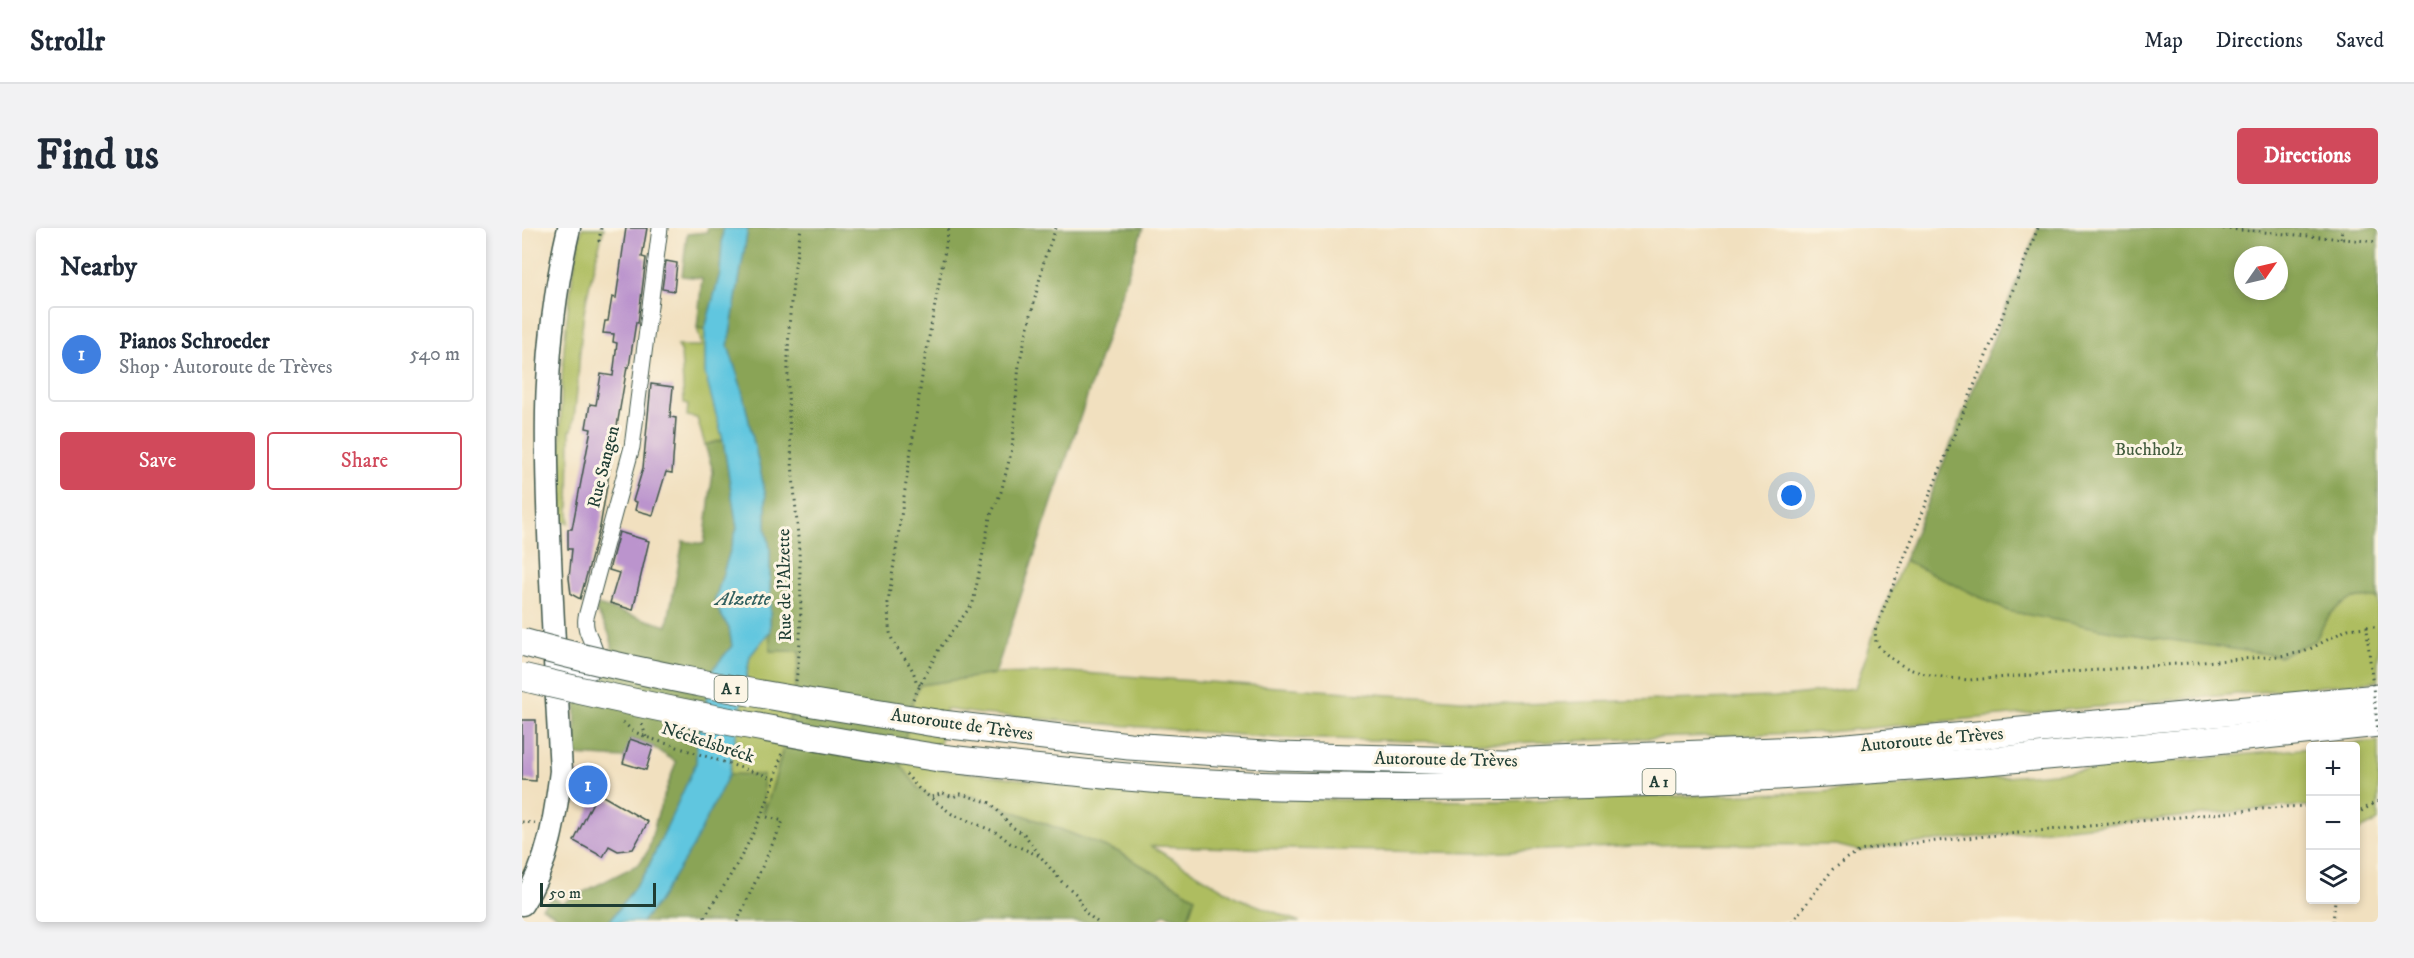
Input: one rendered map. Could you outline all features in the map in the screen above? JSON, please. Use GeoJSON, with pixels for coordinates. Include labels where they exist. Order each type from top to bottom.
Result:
{"type":"FeatureCollection","features":[{"type":"Feature","properties":{"kind":"highway","name":"Autoroute de Trèves"},"geometry":{"type":"LineString","coordinates":[[522,642],[561,653],[726,688],[942,724],[1141,747],[1278,756],[1504,762],[1825,749],[2301,707],[2378,698]]}},
{"type":"Feature","properties":{"kind":"highway","name":"Autoroute de Trèves"},"geometry":{"type":"LineString","coordinates":[[522,677],[627,702],[728,722],[939,758],[1135,778],[1276,786],[1499,789],[1821,775],[2082,754],[2378,723]]}},
{"type":"Feature","properties":{"kind":"main road"},"geometry":{"type":"LineString","coordinates":[[522,904],[532,890],[548,848],[555,819],[561,771],[545,442],[547,383],[560,268],[569,228]]}},
{"type":"Feature","properties":{"kind":"street","name":"Rue Sangen"},"geometry":{"type":"LineString","coordinates":[[555,672],[583,676],[590,674],[595,666],[595,650],[584,628],[585,617],[632,447],[660,228]]}},
{"type":"Feature","properties":{"kind":"path"},"geometry":{"type":"LineString","coordinates":[[601,228],[599,241],[602,242]]}},
{"type":"Feature","properties":{"kind":"path","name":"Rue de l'Alzette"},"geometry":{"type":"LineString","coordinates":[[794,690],[800,651],[800,560],[788,383],[793,274],[801,228]]}},
{"type":"Feature","properties":{"kind":"path"},"geometry":{"type":"LineString","coordinates":[[949,228],[923,370],[888,603],[889,628],[894,644],[906,657],[920,685],[939,649],[973,603],[990,517],[1001,492],[1011,449],[1019,364],[1045,257],[1056,228]]}},
{"type":"Feature","properties":{"kind":"path"},"geometry":{"type":"LineString","coordinates":[[2038,228],[1875,630],[1876,643],[1884,653],[1924,675],[1969,680],[2280,656],[2304,652],[2348,629],[2378,627]]}},
{"type":"Feature","properties":{"kind":"path"},"geometry":{"type":"LineString","coordinates":[[2217,228],[2378,242]]}},
{"type":"Feature","properties":{"kind":"path"},"geometry":{"type":"LineString","coordinates":[[2284,228],[2284,234]]}},
{"type":"Feature","properties":{"kind":"path"},"geometry":{"type":"LineString","coordinates":[[2341,239],[2342,228]]}},
{"type":"Feature","properties":{"kind":"path"},"geometry":{"type":"LineString","coordinates":[[2367,627],[2378,732]]}},
{"type":"Feature","properties":{"kind":"path","name":"Néckelsbréck"},"geometry":{"type":"LineString","coordinates":[[646,737],[776,780]]}},
{"type":"Feature","properties":{"kind":"path"},"geometry":{"type":"LineString","coordinates":[[700,922],[727,881],[763,816],[776,780],[783,746]]}},
{"type":"Feature","properties":{"kind":"path"},"geometry":{"type":"LineString","coordinates":[[904,771],[919,789],[952,814],[999,833],[1010,843],[1040,856]]}},
{"type":"Feature","properties":{"kind":"path"},"geometry":{"type":"LineString","coordinates":[[932,797],[943,793],[953,797],[962,794],[991,803],[1012,827],[1024,834],[1062,882],[1076,894],[1085,912],[1097,922]]}},
{"type":"Feature","properties":{"kind":"path"},"geometry":{"type":"LineString","coordinates":[[2360,811],[2378,801]]}},
{"type":"Feature","properties":{"kind":"path"},"geometry":{"type":"LineString","coordinates":[[1791,922],[1833,869],[1860,850],[1910,843],[2306,806]]}},
{"type":"Feature","properties":{"kind":"path"},"geometry":{"type":"LineString","coordinates":[[737,922],[783,821],[763,816]]}},
{"type":"Feature","properties":{"kind":"path"},"geometry":{"type":"LineString","coordinates":[[522,822],[526,820],[537,824]]}},
{"type":"Feature","properties":{"kind":"path"},"geometry":{"type":"LineString","coordinates":[[2333,922],[2335,904]]}},
{"type":"Feature","properties":{"kind":"green space"},"geometry":{"type":"Polygon","coordinates":[[[582,228],[604,228],[589,285],[583,320],[576,402],[572,430],[570,430],[569,523],[562,521],[560,447],[562,374],[569,301],[582,228]]]}},
{"type":"Feature","properties":{"kind":"green space"},"geometry":{"type":"Polygon","coordinates":[[[707,228],[723,228],[720,273],[705,329],[697,328],[702,278],[682,276],[687,234],[707,232],[707,228]]]}},
{"type":"Feature","properties":{"kind":"green space"},"geometry":{"type":"Polygon","coordinates":[[[748,228],[1143,228],[995,674],[920,685],[913,699],[900,764],[919,789],[932,797],[943,793],[953,797],[961,794],[976,797],[1119,852],[1195,897],[1187,921],[1164,914],[1155,922],[642,922],[700,832],[729,774],[763,775],[764,813],[782,754],[794,692],[800,651],[770,651],[770,548],[766,528],[766,496],[741,386],[728,346],[748,228]]]}},
{"type":"Feature","properties":{"kind":"green space","name":"Buchholz"},"geometry":{"type":"Polygon","coordinates":[[[2038,228],[2378,228],[2378,599],[2356,599],[2339,606],[2326,621],[2316,640],[2280,656],[2117,632],[2008,611],[1904,560],[2038,228]]]}},
{"type":"Feature","properties":{"kind":"green space"},"geometry":{"type":"Polygon","coordinates":[[[697,328],[705,329],[706,374],[723,440],[705,445],[697,418],[687,416],[688,404],[684,403],[681,352],[677,346],[702,346],[697,328]]]}},
{"type":"Feature","properties":{"kind":"green space"},"geometry":{"type":"Polygon","coordinates":[[[723,440],[737,528],[714,603],[729,628],[732,646],[713,670],[697,742],[696,763],[646,872],[609,922],[567,922],[542,907],[553,898],[562,903],[639,864],[648,851],[657,816],[676,762],[653,747],[631,739],[624,758],[575,755],[576,687],[599,682],[610,663],[612,654],[611,638],[596,611],[598,605],[667,626],[683,541],[704,544],[713,471],[705,445],[723,440]]]}},
{"type":"Feature","properties":{"kind":"green space"},"geometry":{"type":"Polygon","coordinates":[[[1904,560],[2008,611],[2316,640],[2326,621],[2339,606],[2356,599],[2378,599],[2378,681],[1827,732],[1508,743],[1278,738],[981,714],[945,709],[937,769],[1122,791],[1274,799],[1497,801],[1821,792],[2078,771],[2306,748],[2306,806],[1886,846],[1860,851],[1836,845],[1680,844],[1481,853],[1151,846],[1236,897],[1300,922],[1187,921],[1195,897],[1119,852],[976,797],[948,795],[932,797],[919,789],[900,764],[913,699],[920,685],[995,674],[1069,672],[1517,704],[1775,697],[1855,688],[1875,630],[1904,560]]]}},
{"type":"Feature","properties":{"kind":"green space"},"geometry":{"type":"Polygon","coordinates":[[[770,631],[770,651],[800,651],[786,735],[763,816],[763,775],[729,774],[750,656],[770,631]]]}},
{"type":"Feature","properties":{"kind":"green space"},"geometry":{"type":"Polygon","coordinates":[[[2378,741],[2378,821],[2360,830],[2360,796],[2360,743],[2378,741]]]}},
{"type":"Feature","properties":{"kind":"water","name":"Alzette"},"geometry":{"type":"Polygon","coordinates":[[[723,228],[748,228],[728,346],[741,386],[766,496],[766,528],[770,548],[770,631],[750,656],[729,774],[692,848],[658,902],[642,922],[609,922],[646,872],[696,763],[697,742],[713,669],[732,646],[729,628],[714,603],[737,528],[723,440],[705,374],[705,329],[720,273],[723,228]]]}},
{"type":"Feature","properties":{"kind":"building"},"geometry":{"type":"Polygon","coordinates":[[[626,228],[647,228],[642,257],[646,258],[638,323],[636,322],[629,367],[627,367],[600,527],[580,599],[571,594],[569,578],[572,549],[568,549],[568,529],[572,529],[591,429],[586,428],[590,404],[596,405],[601,374],[613,376],[617,343],[613,342],[614,334],[603,333],[605,321],[608,321],[612,297],[616,298],[626,228]]]}},
{"type":"Feature","properties":{"kind":"building"},"geometry":{"type":"Polygon","coordinates":[[[666,261],[677,263],[674,291],[662,289],[666,261]]]}},
{"type":"Feature","properties":{"kind":"building"},"geometry":{"type":"Polygon","coordinates":[[[651,384],[673,387],[670,417],[676,418],[672,473],[666,472],[653,515],[635,510],[637,502],[633,501],[643,468],[651,384]]]}},
{"type":"Feature","properties":{"kind":"building"},"geometry":{"type":"Polygon","coordinates":[[[619,532],[649,541],[633,610],[610,603],[619,573],[609,570],[619,532]]]}},
{"type":"Feature","properties":{"kind":"building"},"geometry":{"type":"Polygon","coordinates":[[[522,720],[536,720],[536,781],[522,780],[522,720]]]}},
{"type":"Feature","properties":{"kind":"building"},"geometry":{"type":"Polygon","coordinates":[[[630,739],[653,747],[646,770],[623,763],[630,739]]]}},
{"type":"Feature","properties":{"kind":"building"},"geometry":{"type":"Polygon","coordinates":[[[574,773],[605,776],[603,796],[648,822],[633,849],[618,851],[609,846],[603,857],[574,841],[596,796],[572,794],[574,773]]]}},
{"type":"Feature","properties":{"kind":"place","name":"Pianos Schroeder"},"geometry":{"type":"Point","coordinates":[588,785]}}]}
